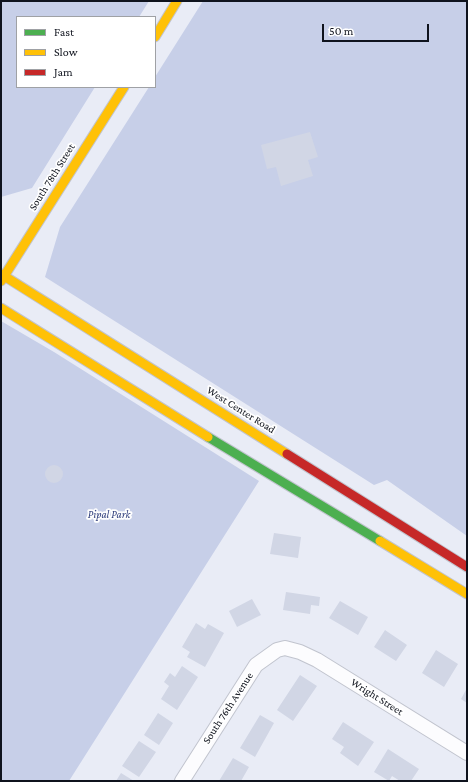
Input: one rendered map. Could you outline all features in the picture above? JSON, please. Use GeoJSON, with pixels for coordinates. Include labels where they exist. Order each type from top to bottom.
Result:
{"type":"FeatureCollection","features":[{"type":"Feature","properties":{"kind":"main road"},"geometry":{"type":"LineString","coordinates":[[156,35],[177,1]]}},
{"type":"Feature","properties":{"kind":"main road","name":"South 78th Street"},"geometry":{"type":"LineString","coordinates":[[2,277],[123,88]]}},
{"type":"Feature","properties":{"kind":"main road","name":"West Center Road"},"geometry":{"type":"LineString","coordinates":[[2,277],[467,567]]}},
{"type":"Feature","properties":{"kind":"main road"},"geometry":{"type":"LineString","coordinates":[[1,308],[257,467],[467,594]]}},
{"type":"Feature","properties":{"kind":"street","name":"Wright Street"},"geometry":{"type":"LineString","coordinates":[[285,648],[300,652],[318,660],[467,753]]}},
{"type":"Feature","properties":{"kind":"street","name":"South 76th Avenue"},"geometry":{"type":"LineString","coordinates":[[182,781],[256,665],[277,650],[285,648]]}},
{"type":"Feature","properties":{"kind":"green space"},"geometry":{"type":"Polygon","coordinates":[[[1,1],[149,1],[140,16],[16,16],[16,88],[94,88],[32,188],[1,197],[1,1]]]}},
{"type":"Feature","properties":{"kind":"green space"},"geometry":{"type":"Polygon","coordinates":[[[203,1],[467,1],[467,536],[387,480],[374,485],[45,277],[60,227],[148,88],[156,88],[156,75],[203,1]]]}},
{"type":"Feature","properties":{"kind":"green space","name":"Pipal Park"},"geometry":{"type":"Polygon","coordinates":[[[1,321],[54,352],[259,481],[69,781],[1,781],[1,321]]]}},
{"type":"Feature","properties":{"kind":"building"},"geometry":{"type":"Polygon","coordinates":[[[310,132],[318,157],[308,160],[313,176],[281,186],[276,167],[267,169],[261,145],[310,132]]]}},
{"type":"Feature","properties":{"kind":"building"},"geometry":{"type":"Polygon","coordinates":[[[50,465],[58,465],[63,470],[61,481],[58,483],[50,483],[45,478],[45,470],[50,465]]]}},
{"type":"Feature","properties":{"kind":"building"},"geometry":{"type":"Polygon","coordinates":[[[274,533],[301,537],[298,558],[270,554],[274,533]]]}},
{"type":"Feature","properties":{"kind":"building"},"geometry":{"type":"Polygon","coordinates":[[[286,592],[320,597],[319,606],[311,605],[310,614],[283,610],[286,592]]]}},
{"type":"Feature","properties":{"kind":"building"},"geometry":{"type":"Polygon","coordinates":[[[252,599],[261,615],[237,627],[229,611],[252,599]]]}},
{"type":"Feature","properties":{"kind":"building"},"geometry":{"type":"Polygon","coordinates":[[[340,601],[368,617],[358,635],[329,618],[340,601]]]}},
{"type":"Feature","properties":{"kind":"building"},"geometry":{"type":"Polygon","coordinates":[[[196,623],[205,629],[208,624],[224,633],[205,667],[187,657],[190,652],[182,647],[196,623]]]}},
{"type":"Feature","properties":{"kind":"building"},"geometry":{"type":"Polygon","coordinates":[[[385,630],[407,645],[396,661],[374,647],[385,630]]]}},
{"type":"Feature","properties":{"kind":"building"},"geometry":{"type":"Polygon","coordinates":[[[436,650],[458,664],[444,687],[422,673],[436,650]]]}},
{"type":"Feature","properties":{"kind":"building"},"geometry":{"type":"Polygon","coordinates":[[[182,666],[198,677],[177,710],[161,699],[169,686],[164,682],[170,673],[175,677],[182,666]]]}},
{"type":"Feature","properties":{"kind":"building"},"geometry":{"type":"Polygon","coordinates":[[[300,675],[317,686],[293,721],[277,710],[300,675]]]}},
{"type":"Feature","properties":{"kind":"building"},"geometry":{"type":"Polygon","coordinates":[[[467,688],[467,703],[461,699],[467,688]]]}},
{"type":"Feature","properties":{"kind":"building"},"geometry":{"type":"Polygon","coordinates":[[[158,713],[173,723],[159,745],[144,735],[158,713]]]}},
{"type":"Feature","properties":{"kind":"building"},"geometry":{"type":"Polygon","coordinates":[[[260,715],[274,723],[255,757],[240,748],[260,715]]]}},
{"type":"Feature","properties":{"kind":"building"},"geometry":{"type":"Polygon","coordinates":[[[343,722],[374,742],[358,766],[340,753],[344,747],[332,739],[343,722]]]}},
{"type":"Feature","properties":{"kind":"building"},"geometry":{"type":"Polygon","coordinates":[[[139,741],[156,752],[139,777],[122,766],[139,741]]]}},
{"type":"Feature","properties":{"kind":"building"},"geometry":{"type":"Polygon","coordinates":[[[388,749],[419,769],[411,781],[400,781],[392,776],[389,781],[374,772],[388,749]]]}},
{"type":"Feature","properties":{"kind":"building"},"geometry":{"type":"Polygon","coordinates":[[[233,758],[249,767],[241,781],[219,781],[233,758]]]}},
{"type":"Feature","properties":{"kind":"building"},"geometry":{"type":"Polygon","coordinates":[[[121,773],[134,781],[116,781],[121,773]]]}},
{"type":"Feature","properties":{"kind":"traffic: fast"},"geometry":{"type":"LineString","coordinates":[[208,437],[380,541]]}},
{"type":"Feature","properties":{"kind":"traffic: slow"},"geometry":{"type":"LineString","coordinates":[[156,35],[177,1]]}},
{"type":"Feature","properties":{"kind":"traffic: slow"},"geometry":{"type":"LineString","coordinates":[[1,281],[123,88]]}},
{"type":"Feature","properties":{"kind":"traffic: slow"},"geometry":{"type":"LineString","coordinates":[[1,274],[287,454]]}},
{"type":"Feature","properties":{"kind":"traffic: slow"},"geometry":{"type":"LineString","coordinates":[[1,308],[208,437]]}},
{"type":"Feature","properties":{"kind":"traffic: slow"},"geometry":{"type":"LineString","coordinates":[[380,541],[467,594]]}},
{"type":"Feature","properties":{"kind":"traffic: jam"},"geometry":{"type":"LineString","coordinates":[[287,454],[467,567]]}}]}
